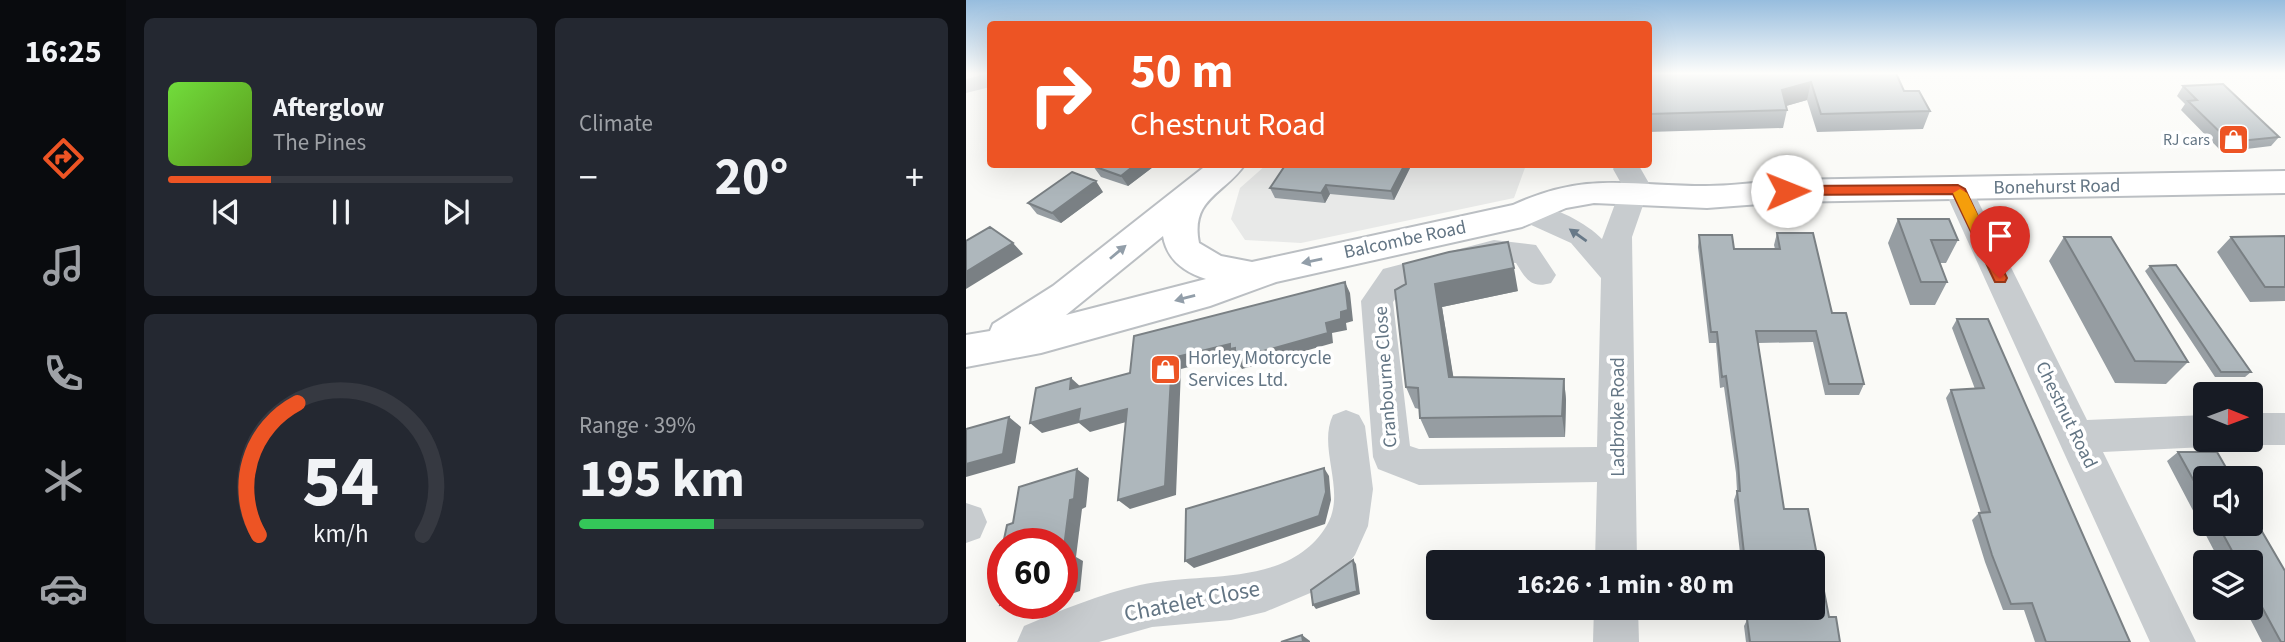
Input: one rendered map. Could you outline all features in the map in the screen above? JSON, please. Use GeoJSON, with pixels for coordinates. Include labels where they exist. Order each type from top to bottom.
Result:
{"type":"FeatureCollection","features":[{"type":"Feature","properties":{"kind":"main road","name":"Balcombe Road"},"geometry":{"type":"LineString","coordinates":[[976,349],[1041,337],[1077,310],[1164,214],[1191,197],[1224,168]]}},
{"type":"Feature","properties":{"kind":"main road"},"geometry":{"type":"LineString","coordinates":[[1544,206],[1566,186],[1567,168]]}},
{"type":"Feature","properties":{"kind":"main road","name":"Bonehurst Road"},"geometry":{"type":"LineString","coordinates":[[1544,206],[1594,192],[1624,176],[1707,197],[1787,191],[2285,182]]}},
{"type":"Feature","properties":{"kind":"main road","name":"Balcombe Road"},"geometry":{"type":"LineString","coordinates":[[1191,197],[1181,216],[1177,237],[1184,250],[1196,261],[1216,270],[1249,275]]}},
{"type":"Feature","properties":{"kind":"main road","name":"Balcombe Road"},"geometry":{"type":"LineString","coordinates":[[1077,310],[1210,292],[1249,275],[1544,206]]}},
{"type":"Feature","properties":{"kind":"street","name":"Ladbroke Road"},"geometry":{"type":"LineString","coordinates":[[1616,550],[1618,318],[1615,273],[1624,176]]}},
{"type":"Feature","properties":{"kind":"street","name":"Chestnut Road"},"geometry":{"type":"LineString","coordinates":[[1958,189],[2173,642]]}},
{"type":"Feature","properties":{"kind":"street"},"geometry":{"type":"LineString","coordinates":[[1544,206],[1582,236],[1615,273]]}},
{"type":"Feature","properties":{"kind":"street","name":"Cranbourne Close"},"geometry":{"type":"LineString","coordinates":[[1541,275],[1525,253],[1494,251],[1394,277],[1377,301],[1392,457],[1419,467],[1617,464]]}},
{"type":"Feature","properties":{"kind":"street","name":"Chatelet Close"},"geometry":{"type":"LineString","coordinates":[[1040,642],[1139,607],[1233,598],[1306,574],[1334,550],[1348,526],[1354,503],[1346,426]]}},
{"type":"Feature","properties":{"kind":"street"},"geometry":{"type":"LineString","coordinates":[[2263,429],[2285,429]]}},
{"type":"Feature","properties":{"kind":"street"},"geometry":{"type":"LineString","coordinates":[[2077,437],[2193,432]]}},
{"type":"Feature","properties":{"kind":"street"},"geometry":{"type":"LineString","coordinates":[[1616,620],[1616,642]]}},
{"type":"Feature","properties":{"kind":"shaded area"},"geometry":{"type":"Polygon","coordinates":[[[1263,168],[1525,168],[1514,198],[1301,243],[1245,240],[1231,219],[1240,188],[1263,168]]]}},
{"type":"Feature","properties":{"kind":"building"},"geometry":{"type":"Polygon","coordinates":[[[1652,103],[1785,103],[1787,110],[1652,114],[1652,103]]]}},
{"type":"Feature","properties":{"kind":"building"},"geometry":{"type":"Polygon","coordinates":[[[1818,103],[1926,103],[1930,111],[1821,114],[1818,103]]]}},
{"type":"Feature","properties":{"kind":"building"},"geometry":{"type":"Polygon","coordinates":[[[2190,103],[2243,103],[2279,137],[2230,142],[2190,103]]]}},
{"type":"Feature","properties":{"kind":"building"},"geometry":{"type":"Polygon","coordinates":[[[1099,168],[1131,168],[1121,176],[1099,168]]]}},
{"type":"Feature","properties":{"kind":"building"},"geometry":{"type":"Polygon","coordinates":[[[1283,168],[1403,168],[1391,191],[1326,185],[1321,193],[1270,188],[1283,168]]]}},
{"type":"Feature","properties":{"kind":"building"},"geometry":{"type":"Polygon","coordinates":[[[1072,172],[1096,181],[1052,213],[1028,203],[1072,172]]]}},
{"type":"Feature","properties":{"kind":"building"},"geometry":{"type":"Polygon","coordinates":[[[1898,219],[1949,219],[1958,240],[1931,240],[1947,282],[1921,282],[1898,219]]]}},
{"type":"Feature","properties":{"kind":"building"},"geometry":{"type":"Polygon","coordinates":[[[990,227],[1013,243],[966,272],[966,241],[990,227]]]}},
{"type":"Feature","properties":{"kind":"building"},"geometry":{"type":"Polygon","coordinates":[[[1777,233],[1813,233],[1832,313],[1846,313],[1864,384],[1829,384],[1816,331],[1756,331],[1784,509],[1808,509],[1816,550],[1744,550],[1737,491],[1740,491],[1738,463],[1726,376],[1722,377],[1717,332],[1711,332],[1699,235],[1732,235],[1734,249],[1780,249],[1777,233]]]}},
{"type":"Feature","properties":{"kind":"building"},"geometry":{"type":"Polygon","coordinates":[[[2285,236],[2285,287],[2265,287],[2231,237],[2285,236]]]}},
{"type":"Feature","properties":{"kind":"building"},"geometry":{"type":"Polygon","coordinates":[[[2064,237],[2111,237],[2188,362],[2135,361],[2064,237]]]}},
{"type":"Feature","properties":{"kind":"building"},"geometry":{"type":"Polygon","coordinates":[[[1508,242],[1514,268],[1435,284],[1449,377],[1564,379],[1562,416],[1420,418],[1418,388],[1406,387],[1395,290],[1406,284],[1403,264],[1449,252],[1508,242]]]}},
{"type":"Feature","properties":{"kind":"building"},"geometry":{"type":"Polygon","coordinates":[[[2176,265],[2251,372],[2221,372],[2150,266],[2176,265]]]}},
{"type":"Feature","properties":{"kind":"building"},"geometry":{"type":"Polygon","coordinates":[[[1345,282],[1348,310],[1341,312],[1341,319],[1326,323],[1328,333],[1235,359],[1235,348],[1230,349],[1230,344],[1172,358],[1165,486],[1118,500],[1127,409],[1078,422],[1080,409],[1030,423],[1036,388],[1071,378],[1070,389],[1130,373],[1134,336],[1345,282]]]}},
{"type":"Feature","properties":{"kind":"building"},"geometry":{"type":"Polygon","coordinates":[[[1957,319],[1988,319],[2130,642],[2046,642],[2032,603],[2011,604],[1979,513],[1990,512],[1951,390],[1984,388],[1957,319]]]}},
{"type":"Feature","properties":{"kind":"building"},"geometry":{"type":"Polygon","coordinates":[[[1009,417],[1003,454],[966,464],[966,429],[1009,417]]]}},
{"type":"Feature","properties":{"kind":"building"},"geometry":{"type":"Polygon","coordinates":[[[2178,452],[2217,452],[2225,466],[2193,466],[2193,479],[2178,452]]]}},
{"type":"Feature","properties":{"kind":"building"},"geometry":{"type":"Polygon","coordinates":[[[1324,468],[1326,492],[1319,516],[1185,561],[1186,509],[1324,468]]]}},
{"type":"Feature","properties":{"kind":"building"},"geometry":{"type":"Polygon","coordinates":[[[1077,469],[1074,499],[1070,500],[1066,528],[1006,528],[1013,523],[1019,487],[1077,469]]]}},
{"type":"Feature","properties":{"kind":"building"},"geometry":{"type":"Polygon","coordinates":[[[2263,533],[2285,571],[2285,642],[2281,642],[2263,609],[2263,550],[2232,550],[2224,536],[2263,536],[2263,533]]]}},
{"type":"Feature","properties":{"kind":"building"},"geometry":{"type":"Polygon","coordinates":[[[1353,560],[1357,591],[1313,605],[1311,590],[1353,560]]]}},
{"type":"Feature","properties":{"kind":"building"},"geometry":{"type":"Polygon","coordinates":[[[1825,596],[1829,617],[1836,617],[1840,642],[1750,642],[1747,620],[1825,620],[1825,596]]]}},
{"type":"Feature","properties":{"kind":"building"},"geometry":{"type":"Polygon","coordinates":[[[1302,635],[1303,642],[1281,642],[1302,635]]]}},
{"type":"Feature","properties":{"kind":"slow traffic"},"geometry":{"type":"LineString","coordinates":[[1960,193],[1983,242]]}},
{"type":"Feature","properties":{"kind":"place","name":"RJ cars"},"geometry":{"type":"Point","coordinates":[2233,140]}},
{"type":"Feature","properties":{"kind":"place","name":"Horley Motorcycle Services Ltd."},"geometry":{"type":"Point","coordinates":[1165,369]}},
{"type":"Feature","properties":{"kind":"route"},"geometry":{"type":"LineString","coordinates":[[1787,191],[1958,189],[2000,278]]}}]}
